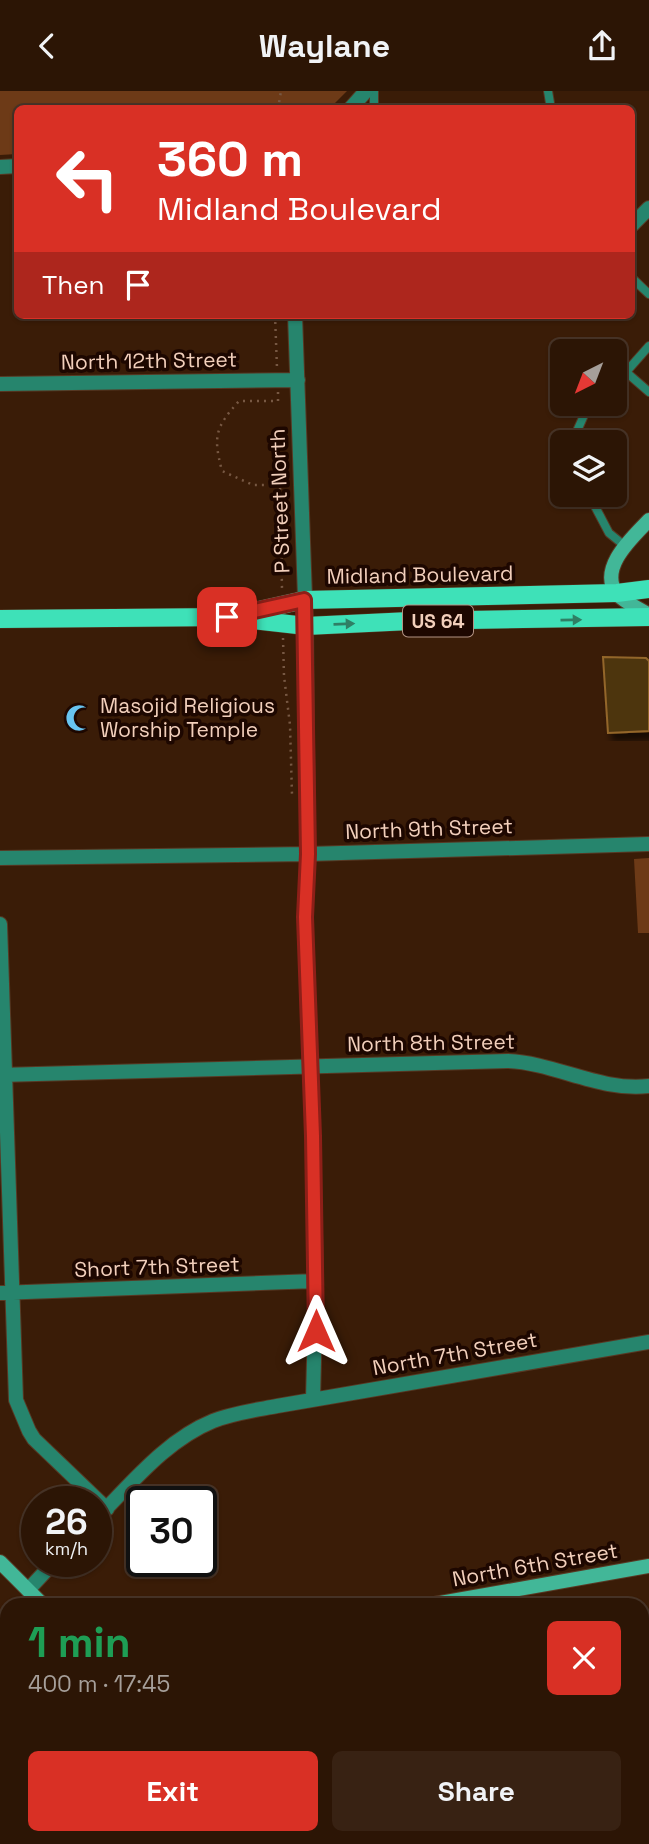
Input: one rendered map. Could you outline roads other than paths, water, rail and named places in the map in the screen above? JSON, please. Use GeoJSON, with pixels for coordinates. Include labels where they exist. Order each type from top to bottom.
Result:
{"type":"FeatureCollection","features":[{"type":"Feature","properties":{"kind":"main road","name":"US 64"},"geometry":{"type":"LineString","coordinates":[[617,593],[649,589]]}},
{"type":"Feature","properties":{"kind":"main road","name":"Midland Boulevard"},"geometry":{"type":"LineString","coordinates":[[227,617],[304,600],[617,593]]}},
{"type":"Feature","properties":{"kind":"main road","name":"Midland Boulevard"},"geometry":{"type":"LineString","coordinates":[[0,619],[227,617],[306,626],[649,616]]}},
{"type":"Feature","properties":{"kind":"street"},"geometry":{"type":"LineString","coordinates":[[354,105],[366,91]]}},
{"type":"Feature","properties":{"kind":"street"},"geometry":{"type":"LineString","coordinates":[[635,222],[649,208]]}},
{"type":"Feature","properties":{"kind":"street","name":"P Street North"},"geometry":{"type":"LineString","coordinates":[[295,319],[306,626],[308,854],[305,917],[316,1280],[313,1399]]}},
{"type":"Feature","properties":{"kind":"street","name":"North 12th Street"},"geometry":{"type":"LineString","coordinates":[[0,384],[298,380]]}},
{"type":"Feature","properties":{"kind":"street"},"geometry":{"type":"LineString","coordinates":[[649,520],[625,546],[612,568],[611,577],[617,593],[649,616]]}},
{"type":"Feature","properties":{"kind":"street","name":"North 9th Street"},"geometry":{"type":"LineString","coordinates":[[0,858],[308,854],[649,844]]}},
{"type":"Feature","properties":{"kind":"street"},"geometry":{"type":"LineString","coordinates":[[0,924],[6,1293],[17,1406],[34,1439],[76,1486]]}},
{"type":"Feature","properties":{"kind":"street","name":"North 8th Street"},"geometry":{"type":"LineString","coordinates":[[2,1075],[527,1062],[616,1085],[649,1086]]}},
{"type":"Feature","properties":{"kind":"street","name":"Short 7th Street"},"geometry":{"type":"LineString","coordinates":[[6,1293],[316,1280]]}},
{"type":"Feature","properties":{"kind":"street","name":"North 7th Street"},"geometry":{"type":"LineString","coordinates":[[112,1503],[156,1460],[205,1425],[234,1414],[649,1342]]}},
{"type":"Feature","properties":{"kind":"street"},"geometry":{"type":"LineString","coordinates":[[0,1562],[36,1598]]}},
{"type":"Feature","properties":{"kind":"street","name":"North 6th Street"},"geometry":{"type":"LineString","coordinates":[[468,1598],[649,1566]]}},
{"type":"Feature","properties":{"kind":"street"},"geometry":{"type":"LineString","coordinates":[[28,1590],[40,1577]]}},
{"type":"Feature","properties":{"kind":"lane"},"geometry":{"type":"LineString","coordinates":[[635,281],[649,294]]}},
{"type":"Feature","properties":{"kind":"lane"},"geometry":{"type":"LineString","coordinates":[[627,371],[649,346]]}},
{"type":"Feature","properties":{"kind":"lane"},"geometry":{"type":"LineString","coordinates":[[627,373],[649,392]]}},
{"type":"Feature","properties":{"kind":"lane"},"geometry":{"type":"LineString","coordinates":[[595,507],[609,533],[625,546]]}},
{"type":"Feature","properties":{"kind":"place","name":"Masojid Religious Worship Temple"},"geometry":{"type":"Point","coordinates":[79,718]}}]}
